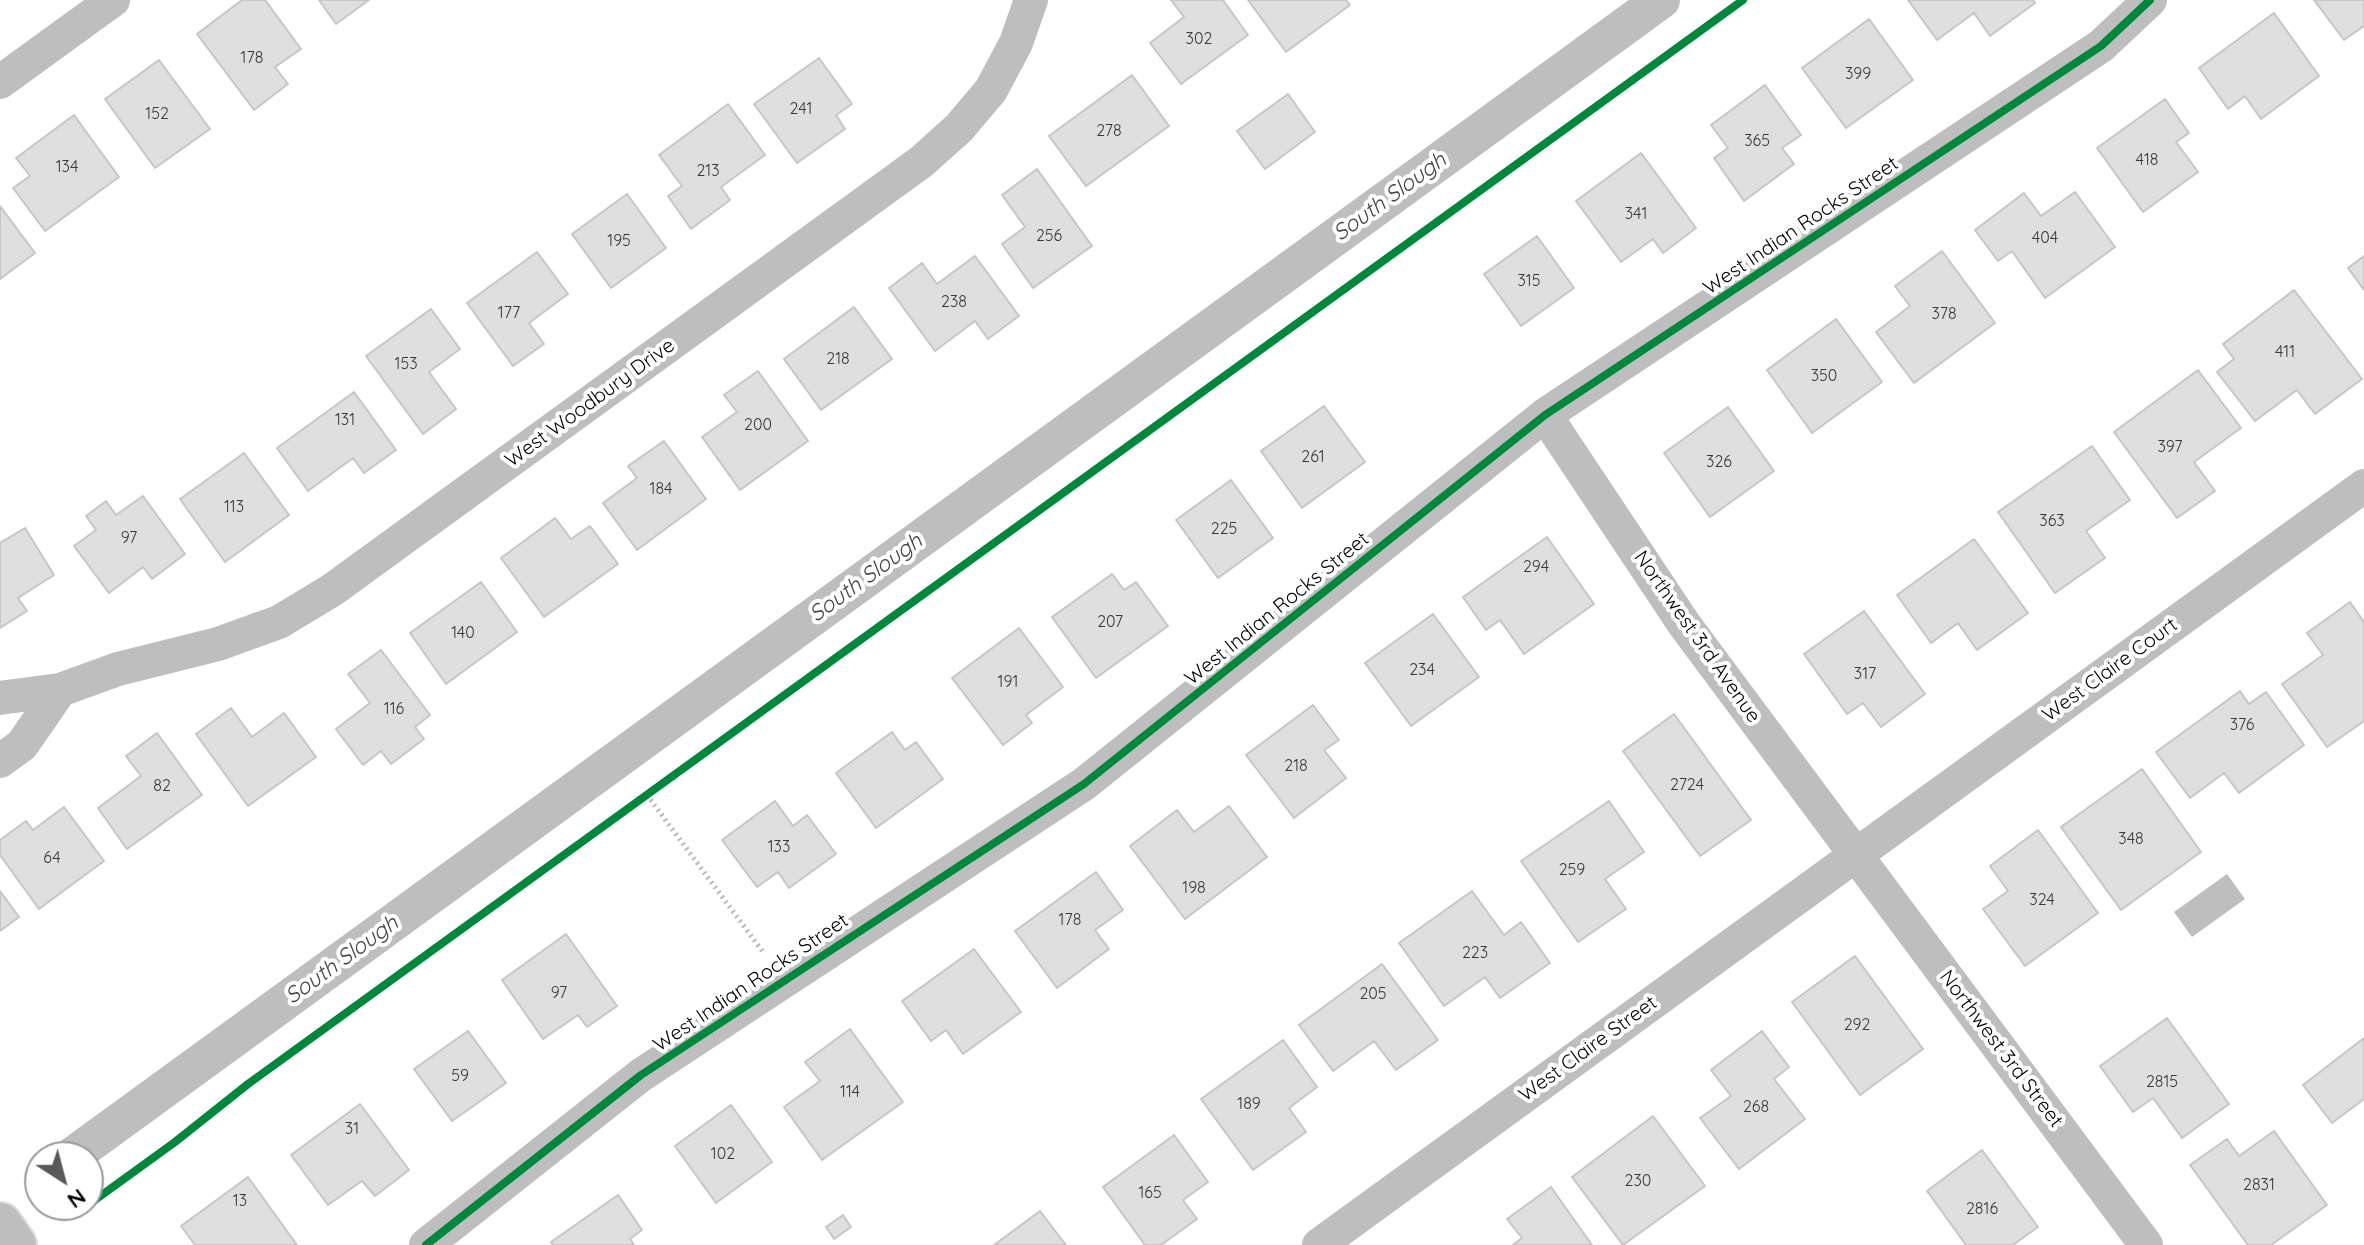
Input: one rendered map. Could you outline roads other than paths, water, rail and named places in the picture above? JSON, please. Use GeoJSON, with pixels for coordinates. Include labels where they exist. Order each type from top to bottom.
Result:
{"type":"FeatureCollection","features":[{"type":"Feature","properties":{"kind":"main road"},"geometry":{"type":"LineString","coordinates":[[0,1225],[14,1245]]}},
{"type":"Feature","properties":{"kind":"street"},"geometry":{"type":"LineString","coordinates":[[0,82],[113,0]]}},
{"type":"Feature","properties":{"kind":"street","name":"West Woodbury Drive"},"geometry":{"type":"LineString","coordinates":[[0,698],[60,690],[118,669],[218,644],[279,622],[332,590],[921,162],[959,128],[991,90],[1016,43],[1031,0]]}},
{"type":"Feature","properties":{"kind":"street","name":"West Indian Rocks Street"},"geometry":{"type":"LineString","coordinates":[[426,1245],[641,1075],[1084,784],[1545,415],[2101,46],[2150,0]]}},
{"type":"Feature","properties":{"kind":"street","name":"Northwest 3rd Avenue"},"geometry":{"type":"LineString","coordinates":[[1545,415],[1684,624],[1856,853]]}},
{"type":"Feature","properties":{"kind":"street","name":"West Claire Court"},"geometry":{"type":"LineString","coordinates":[[1856,853],[2364,486]]}},
{"type":"Feature","properties":{"kind":"street"},"geometry":{"type":"LineString","coordinates":[[0,761],[22,745],[60,690]]}},
{"type":"Feature","properties":{"kind":"street","name":"West Claire Street"},"geometry":{"type":"LineString","coordinates":[[1319,1245],[1856,853]]}},
{"type":"Feature","properties":{"kind":"street","name":"Northwest 3rd Street"},"geometry":{"type":"LineString","coordinates":[[1856,853],[2146,1245]]}},
{"type":"Feature","properties":{"kind":"waterway","name":"South Slough"},"geometry":{"type":"LineString","coordinates":[[93,1141],[1661,0]]}}]}
